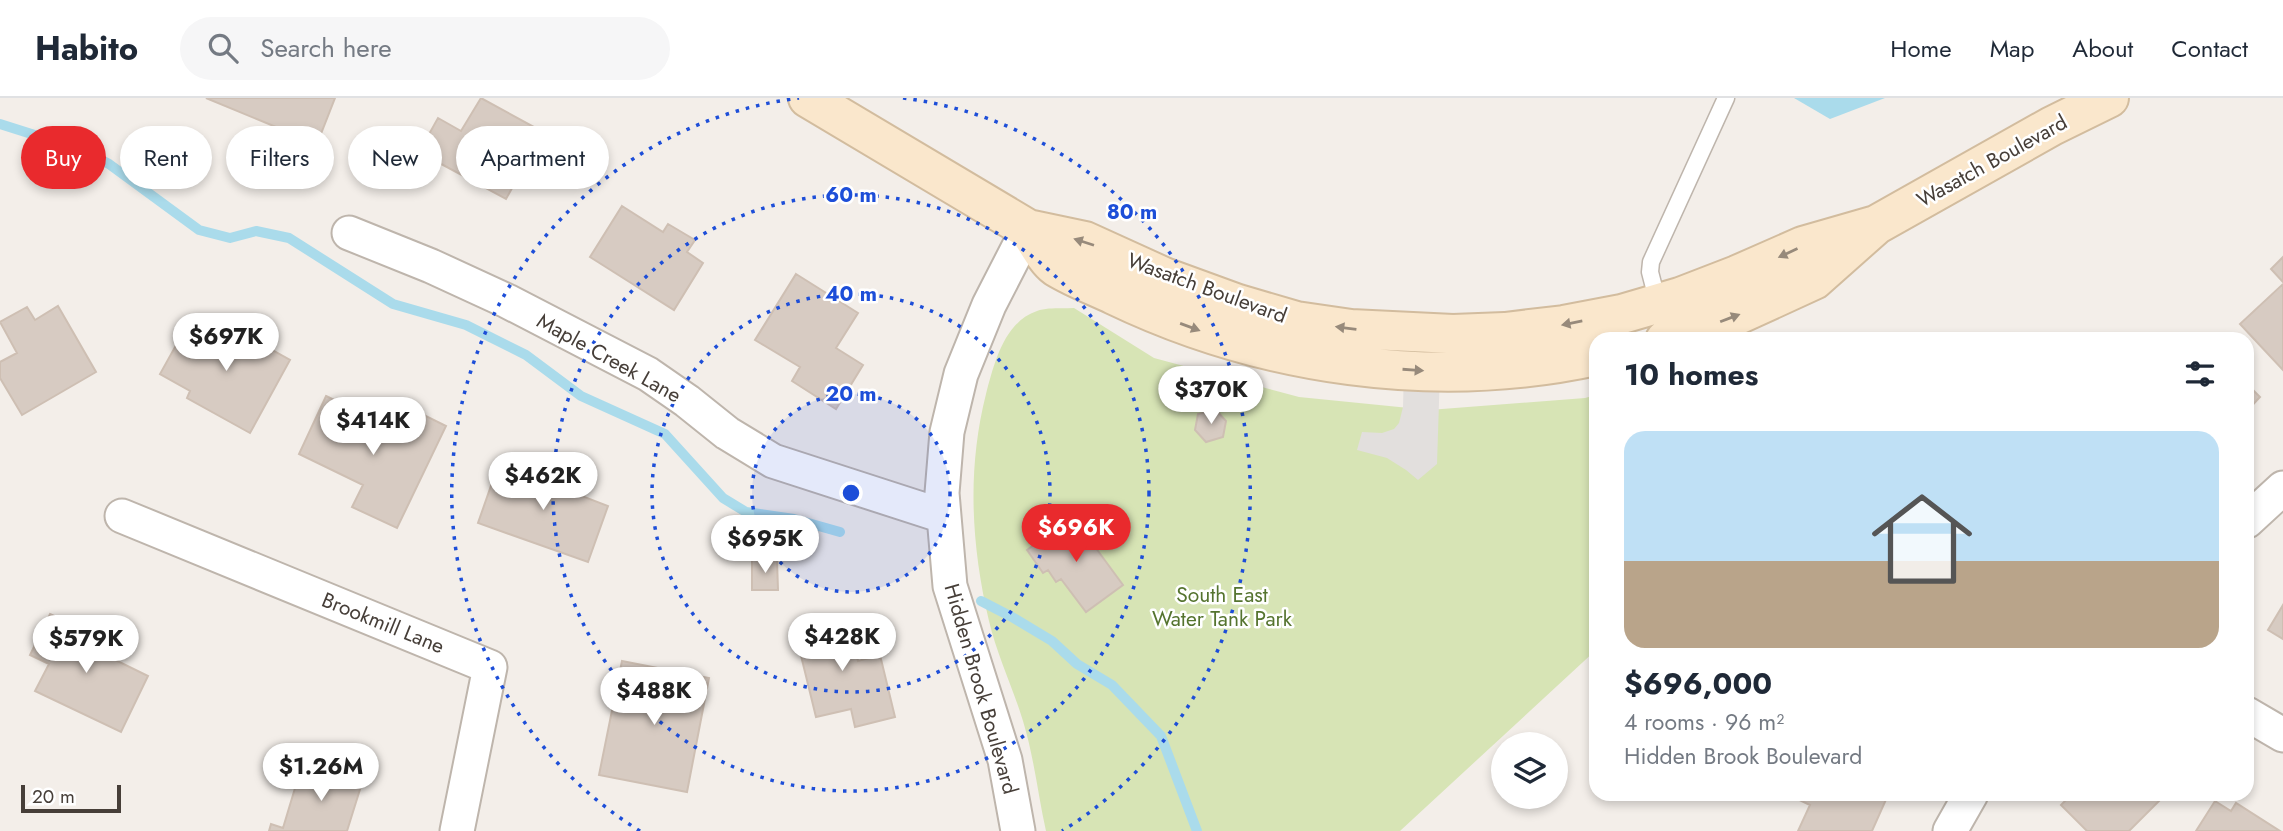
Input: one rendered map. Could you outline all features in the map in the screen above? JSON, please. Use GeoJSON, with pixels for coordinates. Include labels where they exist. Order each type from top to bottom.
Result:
{"type":"FeatureCollection","features":[{"type":"Feature","properties":{"kind":"main road","name":"Wasatch Boulevard"},"geometry":{"type":"LineString","coordinates":[[808,98],[1028,229],[1085,241],[1164,277],[1238,304],[1296,321],[1402,333],[1505,332],[1564,325],[1622,313],[1662,321],[1731,318],[1814,280],[1876,225],[2052,126],[2109,98]]}},
{"type":"Feature","properties":{"kind":"main road","name":"Wasatch Boulevard"},"geometry":{"type":"LineString","coordinates":[[1028,229],[1054,266],[1170,320],[1262,349],[1312,360],[1426,371],[1468,372],[1526,368],[1589,357]]}},
{"type":"Feature","properties":{"kind":"street","name":"Hidden Brook Boulevard"},"geometry":{"type":"LineString","coordinates":[[1018,831],[1006,760],[950,586],[943,516],[943,462],[958,383],[974,339],[1028,229]]}},
{"type":"Feature","properties":{"kind":"street","name":"Maple Creek Lane"},"geometry":{"type":"LineString","coordinates":[[349,233],[431,266],[507,301],[648,374],[727,433],[773,461],[943,516]]}},
{"type":"Feature","properties":{"kind":"street"},"geometry":{"type":"LineString","coordinates":[[2254,515],[2283,488]]}},
{"type":"Feature","properties":{"kind":"street","name":"Brookmill Lane"},"geometry":{"type":"LineString","coordinates":[[122,516],[490,667],[457,831]]}},
{"type":"Feature","properties":{"kind":"street"},"geometry":{"type":"LineString","coordinates":[[2254,718],[2283,735]]}},
{"type":"Feature","properties":{"kind":"street"},"geometry":{"type":"LineString","coordinates":[[1950,831],[1967,801]]}},
{"type":"Feature","properties":{"kind":"lane"},"geometry":{"type":"LineString","coordinates":[[1662,321],[1650,272],[1651,262],[1726,98]]}},
{"type":"Feature","properties":{"kind":"green space","name":"South East Water Tank Park"},"geometry":{"type":"Polygon","coordinates":[[[1074,308],[1154,358],[1299,397],[1429,410],[1589,397],[1589,656],[1507,732],[1491,732],[1491,747],[1400,831],[1046,831],[1027,735],[992,634],[978,564],[974,507],[980,422],[997,357],[1016,324],[1037,311],[1074,308]]]}},
{"type":"Feature","properties":{"kind":"shaded area"},"geometry":{"type":"Polygon","coordinates":[[[1404,370],[1440,371],[1437,464],[1418,480],[1387,458],[1357,450],[1362,432],[1382,433],[1394,429],[1399,423],[1403,407],[1404,370]]]}},
{"type":"Feature","properties":{"kind":"water"},"geometry":{"type":"Polygon","coordinates":[[[1794,98],[1885,98],[1830,119],[1794,98]]]}},
{"type":"Feature","properties":{"kind":"building"},"geometry":{"type":"Polygon","coordinates":[[[206,98],[335,98],[324,126],[274,126],[206,98]]]}},
{"type":"Feature","properties":{"kind":"building"},"geometry":{"type":"Polygon","coordinates":[[[481,98],[532,126],[464,126],[481,98]]]}},
{"type":"Feature","properties":{"kind":"building"},"geometry":{"type":"Polygon","coordinates":[[[438,118],[456,128],[456,172],[442,164],[442,126],[434,126],[438,118]]]}},
{"type":"Feature","properties":{"kind":"building"},"geometry":{"type":"Polygon","coordinates":[[[487,189],[512,189],[506,199],[487,189]]]}},
{"type":"Feature","properties":{"kind":"building"},"geometry":{"type":"Polygon","coordinates":[[[622,206],[663,232],[668,224],[695,240],[687,252],[703,263],[674,310],[590,257],[622,206]]]}},
{"type":"Feature","properties":{"kind":"building"},"geometry":{"type":"Polygon","coordinates":[[[2283,257],[2283,282],[2271,269],[2283,257]]]}},
{"type":"Feature","properties":{"kind":"building"},"geometry":{"type":"Polygon","coordinates":[[[796,274],[858,313],[836,348],[863,365],[836,409],[792,381],[800,367],[755,340],[796,274]]]}},
{"type":"Feature","properties":{"kind":"building"},"geometry":{"type":"Polygon","coordinates":[[[2283,284],[2283,370],[2254,339],[2254,332],[2247,332],[2240,324],[2283,284]]]}},
{"type":"Feature","properties":{"kind":"building"},"geometry":{"type":"Polygon","coordinates":[[[58,306],[96,372],[22,415],[0,378],[0,362],[17,353],[0,322],[27,307],[35,320],[58,306]]]}},
{"type":"Feature","properties":{"kind":"building"},"geometry":{"type":"Polygon","coordinates":[[[190,320],[224,339],[231,327],[290,360],[250,433],[187,398],[190,391],[160,374],[190,320]]]}},
{"type":"Feature","properties":{"kind":"building"},"geometry":{"type":"Polygon","coordinates":[[[2254,391],[2260,397],[2254,403],[2254,391]]]}},
{"type":"Feature","properties":{"kind":"building"},"geometry":{"type":"Polygon","coordinates":[[[326,396],[409,436],[420,413],[446,426],[397,528],[352,507],[363,485],[299,454],[326,396]]]}},
{"type":"Feature","properties":{"kind":"building"},"geometry":{"type":"Polygon","coordinates":[[[1216,410],[1226,421],[1223,437],[1206,442],[1195,430],[1198,414],[1216,410]]]}},
{"type":"Feature","properties":{"kind":"building"},"geometry":{"type":"Polygon","coordinates":[[[500,460],[581,490],[579,495],[608,506],[588,562],[478,523],[500,460]]]}},
{"type":"Feature","properties":{"kind":"building"},"geometry":{"type":"Polygon","coordinates":[[[1073,517],[1123,585],[1086,612],[1061,579],[1056,582],[1048,570],[1043,573],[1027,550],[1073,517]]]}},
{"type":"Feature","properties":{"kind":"building"},"geometry":{"type":"Polygon","coordinates":[[[752,560],[777,560],[778,590],[752,590],[752,560]]]}},
{"type":"Feature","properties":{"kind":"building"},"geometry":{"type":"Polygon","coordinates":[[[2283,605],[2283,639],[2268,630],[2283,605]]]}},
{"type":"Feature","properties":{"kind":"building"},"geometry":{"type":"Polygon","coordinates":[[[50,614],[105,641],[99,652],[148,676],[121,732],[35,691],[49,664],[30,655],[50,614]]]}},
{"type":"Feature","properties":{"kind":"building"},"geometry":{"type":"Polygon","coordinates":[[[847,615],[858,661],[880,655],[895,717],[855,727],[851,709],[816,717],[794,627],[847,615]]]}},
{"type":"Feature","properties":{"kind":"building"},"geometry":{"type":"Polygon","coordinates":[[[622,661],[709,678],[687,792],[599,775],[622,661]]]}},
{"type":"Feature","properties":{"kind":"building"},"geometry":{"type":"Polygon","coordinates":[[[302,765],[362,783],[347,831],[269,831],[271,824],[283,828],[302,765]]]}},
{"type":"Feature","properties":{"kind":"building"},"geometry":{"type":"Polygon","coordinates":[[[1802,801],[1885,801],[1872,831],[1798,831],[1810,805],[1802,801]]]}},
{"type":"Feature","properties":{"kind":"building"},"geometry":{"type":"Polygon","coordinates":[[[2065,801],[2159,801],[2129,831],[2087,831],[2061,805],[2065,801]]]}},
{"type":"Feature","properties":{"kind":"building"},"geometry":{"type":"Polygon","coordinates":[[[2215,801],[2231,811],[2236,803],[2280,831],[2196,831],[2215,801]]]}},
{"type":"Feature","properties":{"kind":"waterway"},"geometry":{"type":"LineString","coordinates":[[0,124],[82,150],[109,164],[199,230],[230,238],[256,231],[289,238],[393,304],[466,325],[526,355],[581,396],[665,434],[723,498],[746,512],[794,519],[840,532]]}},
{"type":"Feature","properties":{"kind":"waterway"},"geometry":{"type":"LineString","coordinates":[[981,601],[1052,641],[1077,664],[1112,685],[1161,736],[1197,831]]}}]}
